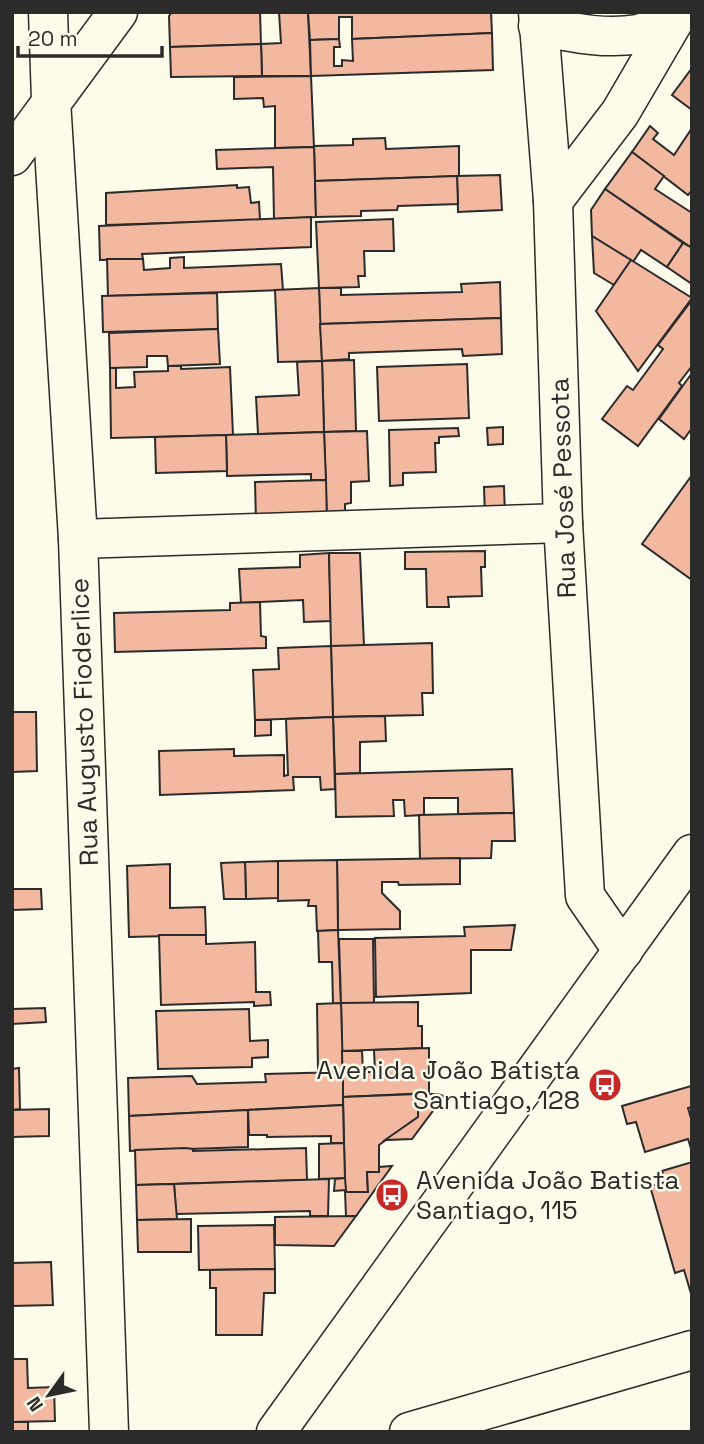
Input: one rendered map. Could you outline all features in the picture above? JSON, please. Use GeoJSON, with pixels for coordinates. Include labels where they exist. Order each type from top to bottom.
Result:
{"type":"FeatureCollection","features":[{"type":"Feature","properties":{"kind":"street","name":"Rua Augusto Fioderlice"},"geometry":{"type":"LineString","coordinates":[[48,12],[78,539],[109,1432]]}},
{"type":"Feature","properties":{"kind":"street"},"geometry":{"type":"LineString","coordinates":[[12,156],[118,12]]}},
{"type":"Feature","properties":{"kind":"street"},"geometry":{"type":"LineString","coordinates":[[538,19],[579,33],[617,36],[640,33],[676,16]]}},
{"type":"Feature","properties":{"kind":"street"},"geometry":{"type":"LineString","coordinates":[[553,201],[620,113],[676,16]]}},
{"type":"Feature","properties":{"kind":"street","name":"Rua José Pessota"},"geometry":{"type":"LineString","coordinates":[[538,19],[553,201],[563,523],[585,896],[623,951]]}},
{"type":"Feature","properties":{"kind":"street"},"geometry":{"type":"LineString","coordinates":[[78,539],[563,523]]}},
{"type":"Feature","properties":{"kind":"street"},"geometry":{"type":"LineString","coordinates":[[289,1429],[692,854]]}},
{"type":"Feature","properties":{"kind":"street"},"geometry":{"type":"LineString","coordinates":[[409,1432],[692,1350]]}},
{"type":"Feature","properties":{"kind":"building"},"geometry":{"type":"Polygon","coordinates":[[[172,12],[260,12],[261,44],[170,47],[169,16],[172,12]]]}},
{"type":"Feature","properties":{"kind":"building"},"geometry":{"type":"Polygon","coordinates":[[[279,12],[308,12],[311,76],[262,76],[261,44],[281,43],[279,12]]]}},
{"type":"Feature","properties":{"kind":"building"},"geometry":{"type":"Polygon","coordinates":[[[308,12],[491,12],[492,33],[352,39],[352,17],[339,17],[339,39],[310,40],[308,12]]]}},
{"type":"Feature","properties":{"kind":"building"},"geometry":{"type":"Polygon","coordinates":[[[492,33],[493,70],[311,76],[310,40],[339,39],[340,47],[334,47],[334,66],[342,66],[342,60],[353,61],[352,39],[492,33]]]}},
{"type":"Feature","properties":{"kind":"building"},"geometry":{"type":"Polygon","coordinates":[[[261,44],[262,76],[171,77],[170,47],[261,44]]]}},
{"type":"Feature","properties":{"kind":"building"},"geometry":{"type":"Polygon","coordinates":[[[692,68],[692,110],[672,95],[692,68]]]}},
{"type":"Feature","properties":{"kind":"building"},"geometry":{"type":"Polygon","coordinates":[[[311,76],[314,147],[275,148],[275,106],[264,107],[263,98],[234,99],[234,77],[311,76]]]}},
{"type":"Feature","properties":{"kind":"building"},"geometry":{"type":"Polygon","coordinates":[[[650,126],[658,133],[653,139],[674,155],[692,128],[692,190],[688,195],[632,152],[650,126]]]}},
{"type":"Feature","properties":{"kind":"building"},"geometry":{"type":"Polygon","coordinates":[[[385,138],[386,149],[459,146],[459,176],[315,181],[314,146],[353,145],[353,139],[385,138]]]}},
{"type":"Feature","properties":{"kind":"building"},"geometry":{"type":"Polygon","coordinates":[[[314,147],[316,217],[274,219],[273,167],[217,169],[216,150],[314,147]]]}},
{"type":"Feature","properties":{"kind":"building"},"geometry":{"type":"Polygon","coordinates":[[[632,152],[664,176],[655,189],[692,213],[692,248],[605,189],[632,152]]]}},
{"type":"Feature","properties":{"kind":"building"},"geometry":{"type":"Polygon","coordinates":[[[500,175],[502,210],[458,212],[457,176],[500,175]]]}},
{"type":"Feature","properties":{"kind":"building"},"geometry":{"type":"Polygon","coordinates":[[[457,176],[458,204],[398,206],[397,210],[361,211],[361,216],[316,217],[315,181],[457,176]]]}},
{"type":"Feature","properties":{"kind":"building"},"geometry":{"type":"Polygon","coordinates":[[[237,185],[237,188],[249,187],[251,203],[259,202],[260,220],[106,225],[106,193],[237,185]]]}},
{"type":"Feature","properties":{"kind":"building"},"geometry":{"type":"Polygon","coordinates":[[[605,189],[683,243],[667,267],[641,250],[633,262],[592,236],[591,210],[605,189]]]}},
{"type":"Feature","properties":{"kind":"building"},"geometry":{"type":"Polygon","coordinates":[[[311,217],[311,247],[142,254],[143,259],[100,260],[99,226],[311,217]]]}},
{"type":"Feature","properties":{"kind":"building"},"geometry":{"type":"Polygon","coordinates":[[[393,219],[394,251],[364,251],[365,276],[358,276],[359,287],[319,288],[316,222],[393,219]]]}},
{"type":"Feature","properties":{"kind":"building"},"geometry":{"type":"Polygon","coordinates":[[[592,236],[631,260],[614,285],[594,273],[592,236]]]}},
{"type":"Feature","properties":{"kind":"building"},"geometry":{"type":"Polygon","coordinates":[[[683,243],[692,248],[692,284],[667,267],[683,243]]]}},
{"type":"Feature","properties":{"kind":"building"},"geometry":{"type":"Polygon","coordinates":[[[184,257],[184,268],[281,264],[283,290],[108,296],[107,259],[143,259],[144,270],[170,268],[170,258],[184,257]]]}},
{"type":"Feature","properties":{"kind":"building"},"geometry":{"type":"Polygon","coordinates":[[[631,260],[692,298],[638,371],[596,311],[631,260]]]}},
{"type":"Feature","properties":{"kind":"building"},"geometry":{"type":"Polygon","coordinates":[[[500,282],[501,318],[320,324],[319,288],[341,288],[341,295],[462,292],[461,284],[500,282]]]}},
{"type":"Feature","properties":{"kind":"building"},"geometry":{"type":"Polygon","coordinates":[[[319,288],[322,361],[278,362],[275,290],[319,288]]]}},
{"type":"Feature","properties":{"kind":"building"},"geometry":{"type":"Polygon","coordinates":[[[217,293],[218,329],[103,332],[102,296],[217,293]]]}},
{"type":"Feature","properties":{"kind":"building"},"geometry":{"type":"Polygon","coordinates":[[[692,300],[692,366],[679,383],[682,386],[638,446],[602,419],[627,386],[633,390],[663,349],[658,345],[692,300]]]}},
{"type":"Feature","properties":{"kind":"building"},"geometry":{"type":"Polygon","coordinates":[[[501,318],[502,354],[463,356],[462,349],[349,353],[349,359],[322,361],[320,324],[501,318]]]}},
{"type":"Feature","properties":{"kind":"building"},"geometry":{"type":"Polygon","coordinates":[[[218,329],[220,364],[168,366],[167,356],[147,356],[147,367],[110,368],[109,333],[218,329]]]}},
{"type":"Feature","properties":{"kind":"building"},"geometry":{"type":"Polygon","coordinates":[[[354,360],[356,431],[324,432],[322,361],[354,360]]]}},
{"type":"Feature","properties":{"kind":"building"},"geometry":{"type":"Polygon","coordinates":[[[322,361],[324,432],[258,434],[256,397],[299,395],[297,362],[322,361]]]}},
{"type":"Feature","properties":{"kind":"building"},"geometry":{"type":"Polygon","coordinates":[[[467,364],[469,418],[379,421],[377,367],[467,364]]]}},
{"type":"Feature","properties":{"kind":"building"},"geometry":{"type":"Polygon","coordinates":[[[168,366],[181,366],[181,369],[230,367],[233,435],[111,438],[110,368],[116,368],[116,388],[135,387],[134,372],[168,371],[168,366]]]}},
{"type":"Feature","properties":{"kind":"building"},"geometry":{"type":"Polygon","coordinates":[[[692,373],[692,428],[684,439],[659,419],[692,373]]]}},
{"type":"Feature","properties":{"kind":"building"},"geometry":{"type":"Polygon","coordinates":[[[503,427],[503,444],[488,445],[487,428],[503,427]]]}},
{"type":"Feature","properties":{"kind":"building"},"geometry":{"type":"Polygon","coordinates":[[[458,428],[459,436],[439,437],[439,443],[435,443],[436,472],[403,473],[403,485],[390,486],[389,430],[458,428]]]}},
{"type":"Feature","properties":{"kind":"building"},"geometry":{"type":"Polygon","coordinates":[[[367,431],[369,481],[351,482],[351,503],[345,504],[345,522],[327,522],[324,432],[367,431]]]}},
{"type":"Feature","properties":{"kind":"building"},"geometry":{"type":"Polygon","coordinates":[[[324,432],[326,480],[311,480],[311,474],[227,476],[226,435],[324,432]]]}},
{"type":"Feature","properties":{"kind":"building"},"geometry":{"type":"Polygon","coordinates":[[[226,435],[227,471],[156,473],[155,437],[226,435]]]}},
{"type":"Feature","properties":{"kind":"building"},"geometry":{"type":"Polygon","coordinates":[[[692,475],[692,580],[642,544],[692,475]]]}},
{"type":"Feature","properties":{"kind":"building"},"geometry":{"type":"Polygon","coordinates":[[[326,480],[327,522],[256,522],[255,482],[326,480]]]}},
{"type":"Feature","properties":{"kind":"building"},"geometry":{"type":"Polygon","coordinates":[[[504,486],[505,516],[485,516],[484,487],[504,486]]]}},
{"type":"Feature","properties":{"kind":"building"},"geometry":{"type":"Polygon","coordinates":[[[485,551],[485,567],[481,567],[482,596],[448,597],[449,607],[427,607],[426,569],[405,569],[405,552],[485,551]]]}},
{"type":"Feature","properties":{"kind":"building"},"geometry":{"type":"Polygon","coordinates":[[[329,553],[331,621],[304,622],[303,600],[241,603],[239,569],[300,567],[300,555],[329,553]]]}},
{"type":"Feature","properties":{"kind":"building"},"geometry":{"type":"Polygon","coordinates":[[[329,553],[360,553],[364,646],[331,646],[329,553]]]}},
{"type":"Feature","properties":{"kind":"building"},"geometry":{"type":"Polygon","coordinates":[[[260,602],[261,636],[266,637],[266,648],[115,652],[114,613],[230,610],[230,603],[260,602]]]}},
{"type":"Feature","properties":{"kind":"building"},"geometry":{"type":"Polygon","coordinates":[[[432,643],[433,693],[422,693],[423,715],[333,717],[331,646],[432,643]]]}},
{"type":"Feature","properties":{"kind":"building"},"geometry":{"type":"Polygon","coordinates":[[[331,646],[333,717],[255,720],[253,670],[279,669],[278,648],[331,646]]]}},
{"type":"Feature","properties":{"kind":"building"},"geometry":{"type":"Polygon","coordinates":[[[12,712],[36,712],[37,771],[12,772],[12,712]]]}},
{"type":"Feature","properties":{"kind":"building"},"geometry":{"type":"Polygon","coordinates":[[[385,716],[386,741],[360,742],[360,773],[335,774],[333,717],[385,716]]]}},
{"type":"Feature","properties":{"kind":"building"},"geometry":{"type":"Polygon","coordinates":[[[333,717],[335,789],[321,790],[320,777],[293,777],[294,790],[160,795],[159,751],[234,749],[234,756],[284,755],[284,776],[288,775],[286,719],[333,717]]]}},
{"type":"Feature","properties":{"kind":"building"},"geometry":{"type":"Polygon","coordinates":[[[255,720],[271,720],[271,735],[255,736],[255,720]]]}},
{"type":"Feature","properties":{"kind":"building"},"geometry":{"type":"Polygon","coordinates":[[[512,769],[514,813],[458,814],[458,798],[424,798],[424,815],[405,816],[404,800],[393,800],[394,816],[336,817],[335,774],[512,769]]]}},
{"type":"Feature","properties":{"kind":"building"},"geometry":{"type":"Polygon","coordinates":[[[514,813],[515,841],[492,841],[491,858],[420,859],[419,815],[514,813]]]}},
{"type":"Feature","properties":{"kind":"building"},"geometry":{"type":"Polygon","coordinates":[[[460,858],[460,884],[399,885],[398,882],[382,882],[382,893],[400,911],[400,929],[338,930],[337,860],[460,858]]]}},
{"type":"Feature","properties":{"kind":"building"},"geometry":{"type":"Polygon","coordinates":[[[337,860],[338,930],[317,931],[316,906],[308,906],[309,900],[278,901],[278,861],[337,860]]]}},
{"type":"Feature","properties":{"kind":"building"},"geometry":{"type":"Polygon","coordinates":[[[278,861],[278,898],[246,899],[245,862],[278,861]]]}},
{"type":"Feature","properties":{"kind":"building"},"geometry":{"type":"Polygon","coordinates":[[[245,862],[246,899],[224,899],[221,863],[245,862]]]}},
{"type":"Feature","properties":{"kind":"building"},"geometry":{"type":"Polygon","coordinates":[[[170,864],[170,908],[205,907],[206,935],[129,937],[127,866],[170,864]]]}},
{"type":"Feature","properties":{"kind":"building"},"geometry":{"type":"Polygon","coordinates":[[[12,889],[41,889],[42,909],[12,910],[12,889]]]}},
{"type":"Feature","properties":{"kind":"building"},"geometry":{"type":"Polygon","coordinates":[[[515,925],[511,950],[471,950],[471,993],[376,997],[375,938],[465,936],[464,927],[515,925]]]}},
{"type":"Feature","properties":{"kind":"building"},"geometry":{"type":"Polygon","coordinates":[[[338,930],[341,1003],[333,1004],[332,962],[319,962],[318,931],[338,930]]]}},
{"type":"Feature","properties":{"kind":"building"},"geometry":{"type":"Polygon","coordinates":[[[159,935],[206,935],[206,944],[255,942],[256,992],[270,992],[271,1005],[254,1006],[254,1002],[161,1005],[159,935]]]}},
{"type":"Feature","properties":{"kind":"building"},"geometry":{"type":"Polygon","coordinates":[[[339,939],[373,939],[374,1003],[341,1003],[339,939]]]}},
{"type":"Feature","properties":{"kind":"building"},"geometry":{"type":"Polygon","coordinates":[[[418,1002],[422,1048],[342,1051],[341,1003],[418,1002]]]}},
{"type":"Feature","properties":{"kind":"building"},"geometry":{"type":"Polygon","coordinates":[[[341,1003],[343,1072],[318,1072],[317,1004],[341,1003]]]}},
{"type":"Feature","properties":{"kind":"building"},"geometry":{"type":"Polygon","coordinates":[[[45,1008],[46,1022],[12,1024],[12,1009],[45,1008]]]}},
{"type":"Feature","properties":{"kind":"building"},"geometry":{"type":"Polygon","coordinates":[[[249,1009],[250,1041],[268,1040],[268,1057],[252,1058],[252,1067],[158,1069],[156,1011],[249,1009]]]}},
{"type":"Feature","properties":{"kind":"building"},"geometry":{"type":"Polygon","coordinates":[[[429,1048],[429,1093],[343,1097],[342,1051],[362,1051],[363,1072],[375,1072],[374,1050],[429,1048]]]}},
{"type":"Feature","properties":{"kind":"building"},"geometry":{"type":"Polygon","coordinates":[[[19,1068],[20,1109],[12,1110],[12,1069],[19,1068]]]}},
{"type":"Feature","properties":{"kind":"building"},"geometry":{"type":"Polygon","coordinates":[[[343,1072],[343,1105],[129,1116],[128,1078],[192,1076],[197,1084],[266,1082],[265,1074],[343,1072]]]}},
{"type":"Feature","properties":{"kind":"building"},"geometry":{"type":"Polygon","coordinates":[[[691,1086],[692,1107],[688,1108],[692,1122],[692,1152],[688,1139],[645,1152],[636,1122],[627,1124],[622,1106],[691,1086]]]}},
{"type":"Feature","properties":{"kind":"building"},"geometry":{"type":"Polygon","coordinates":[[[418,1094],[418,1117],[379,1145],[379,1172],[367,1172],[368,1192],[345,1192],[343,1097],[418,1094]]]}},
{"type":"Feature","properties":{"kind":"building"},"geometry":{"type":"Polygon","coordinates":[[[418,1094],[444,1096],[412,1139],[385,1140],[418,1117],[418,1094]]]}},
{"type":"Feature","properties":{"kind":"building"},"geometry":{"type":"Polygon","coordinates":[[[343,1105],[344,1143],[331,1143],[331,1136],[249,1135],[248,1110],[343,1105]]]}},
{"type":"Feature","properties":{"kind":"building"},"geometry":{"type":"Polygon","coordinates":[[[49,1109],[49,1136],[12,1137],[12,1110],[49,1109]]]}},
{"type":"Feature","properties":{"kind":"building"},"geometry":{"type":"Polygon","coordinates":[[[248,1110],[248,1147],[130,1151],[129,1116],[248,1110]]]}},
{"type":"Feature","properties":{"kind":"building"},"geometry":{"type":"Polygon","coordinates":[[[344,1143],[345,1178],[319,1179],[319,1144],[344,1143]]]}},
{"type":"Feature","properties":{"kind":"building"},"geometry":{"type":"Polygon","coordinates":[[[185,1148],[193,1151],[306,1148],[307,1180],[136,1185],[135,1150],[185,1148]]]}},
{"type":"Feature","properties":{"kind":"building"},"geometry":{"type":"Polygon","coordinates":[[[692,1162],[692,1297],[684,1270],[675,1273],[650,1186],[666,1182],[662,1171],[692,1162]]]}},
{"type":"Feature","properties":{"kind":"building"},"geometry":{"type":"Polygon","coordinates":[[[392,1166],[356,1216],[346,1216],[345,1192],[368,1192],[367,1172],[379,1172],[379,1167],[392,1166]]]}},
{"type":"Feature","properties":{"kind":"building"},"geometry":{"type":"Polygon","coordinates":[[[345,1178],[346,1190],[334,1191],[335,1179],[345,1178]]]}},
{"type":"Feature","properties":{"kind":"building"},"geometry":{"type":"Polygon","coordinates":[[[329,1179],[328,1216],[310,1216],[310,1211],[176,1214],[174,1184],[329,1179]]]}},
{"type":"Feature","properties":{"kind":"building"},"geometry":{"type":"Polygon","coordinates":[[[174,1184],[177,1219],[137,1220],[136,1185],[174,1184]]]}},
{"type":"Feature","properties":{"kind":"building"},"geometry":{"type":"Polygon","coordinates":[[[356,1216],[334,1246],[275,1245],[275,1217],[356,1216]]]}},
{"type":"Feature","properties":{"kind":"building"},"geometry":{"type":"Polygon","coordinates":[[[191,1219],[191,1252],[138,1252],[137,1220],[191,1219]]]}},
{"type":"Feature","properties":{"kind":"building"},"geometry":{"type":"Polygon","coordinates":[[[274,1225],[275,1269],[199,1270],[198,1226],[274,1225]]]}},
{"type":"Feature","properties":{"kind":"building"},"geometry":{"type":"Polygon","coordinates":[[[51,1262],[53,1305],[12,1306],[12,1263],[51,1262]]]}},
{"type":"Feature","properties":{"kind":"building"},"geometry":{"type":"Polygon","coordinates":[[[275,1269],[275,1293],[264,1293],[262,1335],[216,1335],[216,1288],[210,1288],[210,1270],[275,1269]]]}},
{"type":"Feature","properties":{"kind":"building"},"geometry":{"type":"Polygon","coordinates":[[[12,1359],[27,1359],[28,1388],[54,1387],[55,1421],[12,1422],[12,1359]]]}},
{"type":"Feature","properties":{"kind":"building"},"geometry":{"type":"Polygon","coordinates":[[[12,1422],[28,1422],[28,1432],[12,1432],[12,1422]]]}},
{"type":"Feature","properties":{"kind":"place","name":"Avenida João Batista Santiago, 128"},"geometry":{"type":"Point","coordinates":[605,1085]}},
{"type":"Feature","properties":{"kind":"place","name":"Avenida João Batista Santiago, 115"},"geometry":{"type":"Point","coordinates":[392,1195]}}]}
